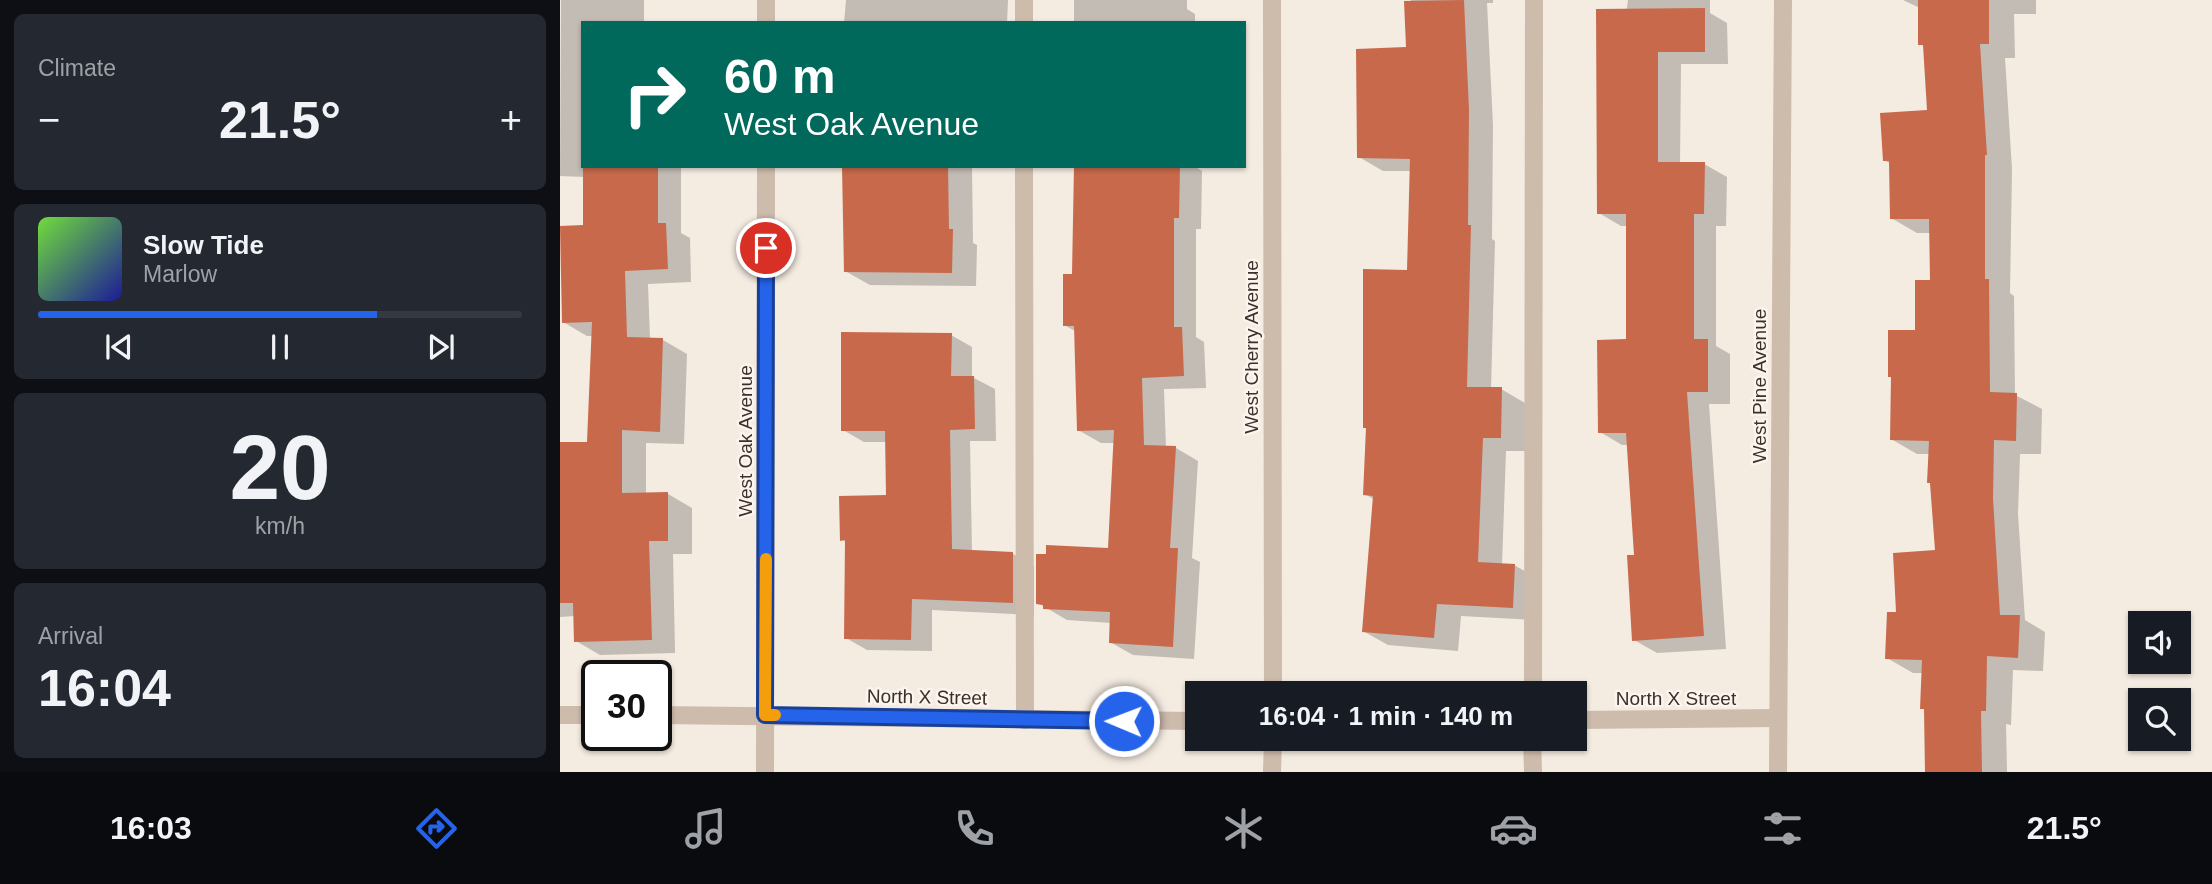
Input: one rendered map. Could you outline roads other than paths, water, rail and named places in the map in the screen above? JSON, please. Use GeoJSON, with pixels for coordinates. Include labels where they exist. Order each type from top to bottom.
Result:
{"type":"FeatureCollection","features":[{"type":"Feature","properties":{"kind":"street"},"geometry":{"type":"LineString","coordinates":[[766,0],[766,21]]}},
{"type":"Feature","properties":{"kind":"street"},"geometry":{"type":"LineString","coordinates":[[1024,0],[1024,21]]}},
{"type":"Feature","properties":{"kind":"street","name":"West Cherry Avenue"},"geometry":{"type":"LineString","coordinates":[[1272,0],[1273,681]]}},
{"type":"Feature","properties":{"kind":"street"},"geometry":{"type":"LineString","coordinates":[[1532,681],[1534,0]]}},
{"type":"Feature","properties":{"kind":"street","name":"West Pine Avenue"},"geometry":{"type":"LineString","coordinates":[[1779,772],[1777,718],[1783,0]]}},
{"type":"Feature","properties":{"kind":"street","name":"West Oak Avenue"},"geometry":{"type":"LineString","coordinates":[[765,772],[766,168]]}},
{"type":"Feature","properties":{"kind":"street"},"geometry":{"type":"LineString","coordinates":[[1024,168],[1025,720]]}},
{"type":"Feature","properties":{"kind":"street"},"geometry":{"type":"LineString","coordinates":[[560,715],[581,715]]}},
{"type":"Feature","properties":{"kind":"street","name":"North X Street"},"geometry":{"type":"LineString","coordinates":[[672,715],[1185,722]]}},
{"type":"Feature","properties":{"kind":"street","name":"North X Street"},"geometry":{"type":"LineString","coordinates":[[1587,720],[1777,718]]}},
{"type":"Feature","properties":{"kind":"street"},"geometry":{"type":"LineString","coordinates":[[1272,772],[1273,751]]}},
{"type":"Feature","properties":{"kind":"street"},"geometry":{"type":"LineString","coordinates":[[1532,751],[1532,772]]}}]}
